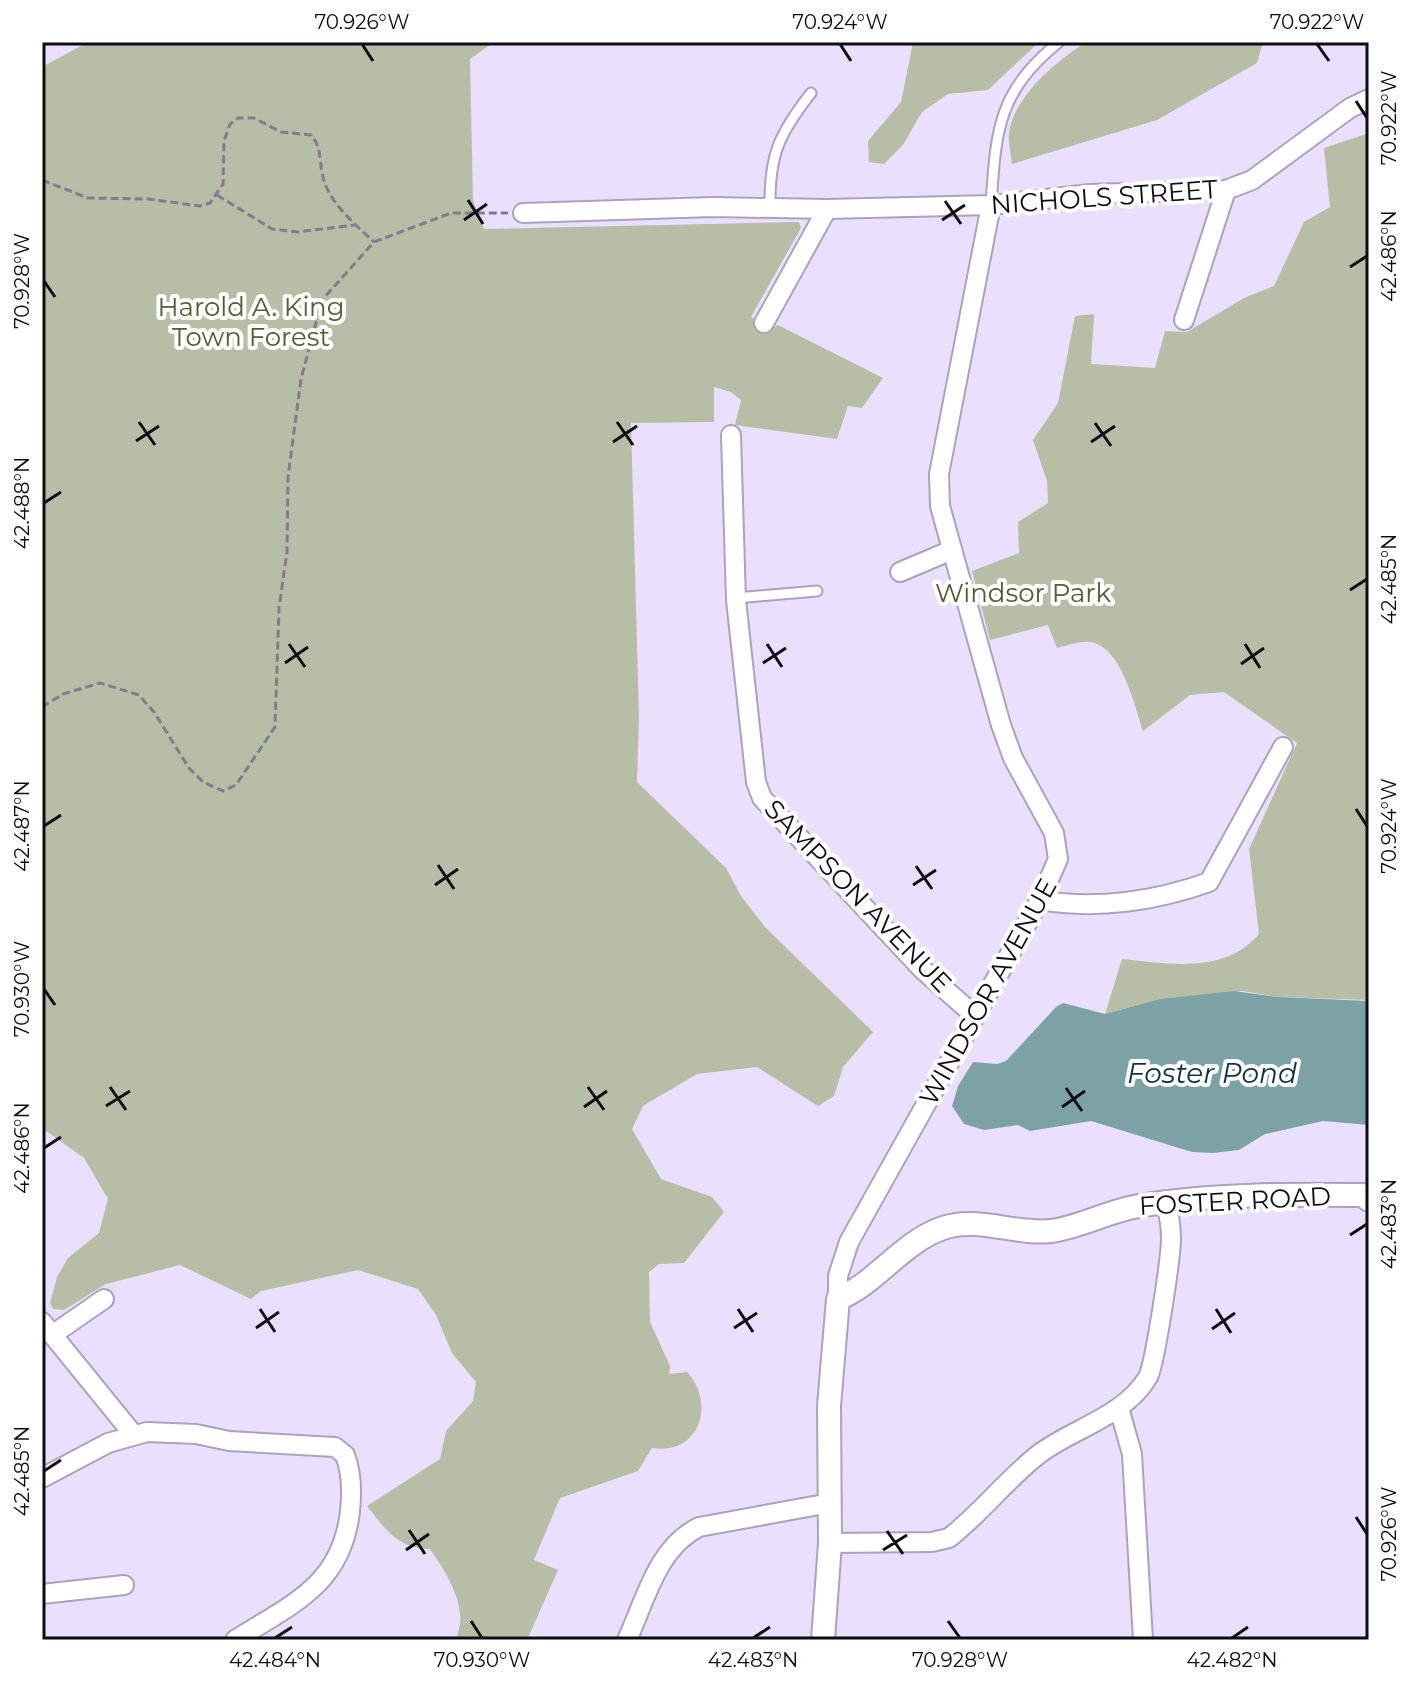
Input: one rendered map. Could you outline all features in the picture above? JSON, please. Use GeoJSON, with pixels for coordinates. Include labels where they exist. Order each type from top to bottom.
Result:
{"type":"FeatureCollection","features":[{"type":"Feature","properties":{"kind":"street","name":"NICHOLS STREET"},"geometry":{"type":"LineString","coordinates":[[523,213],[991,205],[1090,194],[1226,190],[1252,180],[1350,108],[1369,99]]}},
{"type":"Feature","properties":{"kind":"street"},"geometry":{"type":"LineString","coordinates":[[1184,320],[1226,190]]}},
{"type":"Feature","properties":{"kind":"street","name":"WINDSOR AVENUE"},"geometry":{"type":"LineString","coordinates":[[823,1640],[830,1543],[829,1406],[838,1276],[849,1242],[1040,900],[1058,859],[1054,833],[1008,745],[940,506],[939,474],[991,205]]}},
{"type":"Feature","properties":{"kind":"street"},"geometry":{"type":"LineString","coordinates":[[764,323],[827,209]]}},
{"type":"Feature","properties":{"kind":"street","name":"SAMPSON AVENUE"},"geometry":{"type":"LineString","coordinates":[[731,435],[736,598],[756,782],[762,798],[922,969],[975,1016]]}},
{"type":"Feature","properties":{"kind":"street"},"geometry":{"type":"LineString","coordinates":[[900,572],[952,550]]}},
{"type":"Feature","properties":{"kind":"street"},"geometry":{"type":"LineString","coordinates":[[1040,900],[1063,904],[1168,897],[1209,882],[1283,747]]}},
{"type":"Feature","properties":{"kind":"street","name":"FOSTER ROAD"},"geometry":{"type":"LineString","coordinates":[[838,1299],[860,1288],[899,1254],[941,1228],[965,1224],[1012,1231],[1055,1230],[1112,1210],[1165,1202],[1367,1197]]}},
{"type":"Feature","properties":{"kind":"street"},"geometry":{"type":"LineString","coordinates":[[830,1543],[932,1542],[949,1538],[1042,1452],[1119,1408],[1148,1376],[1153,1361],[1171,1239],[1170,1217],[1165,1202]]}},
{"type":"Feature","properties":{"kind":"street"},"geometry":{"type":"LineString","coordinates":[[104,1299],[47,1328],[133,1434]]}},
{"type":"Feature","properties":{"kind":"street"},"geometry":{"type":"LineString","coordinates":[[1119,1408],[1132,1454],[1143,1640]]}},
{"type":"Feature","properties":{"kind":"street"},"geometry":{"type":"LineString","coordinates":[[42,1478],[84,1455],[133,1434],[177,1432],[229,1441],[335,1447],[345,1455],[351,1493],[344,1547],[325,1578],[235,1640]]}},
{"type":"Feature","properties":{"kind":"street"},"geometry":{"type":"LineString","coordinates":[[627,1640],[667,1550],[681,1536],[699,1527],[830,1503]]}},
{"type":"Feature","properties":{"kind":"street"},"geometry":{"type":"LineString","coordinates":[[42,1594],[124,1585]]}},
{"type":"Feature","properties":{"kind":"lane"},"geometry":{"type":"LineString","coordinates":[[991,205],[995,143],[1008,99],[1030,65],[1059,42]]}},
{"type":"Feature","properties":{"kind":"lane"},"geometry":{"type":"LineString","coordinates":[[770,208],[771,161],[791,119],[811,93]]}},
{"type":"Feature","properties":{"kind":"lane"},"geometry":{"type":"LineString","coordinates":[[736,598],[817,591]]}},
{"type":"Feature","properties":{"kind":"path"},"geometry":{"type":"LineString","coordinates":[[42,180],[88,198],[148,199],[200,206],[217,195],[223,184],[224,141],[230,124],[238,118],[254,118],[281,132],[311,135],[318,143],[323,179],[332,196],[374,242]]}},
{"type":"Feature","properties":{"kind":"path"},"geometry":{"type":"LineString","coordinates":[[217,195],[272,229],[297,232],[356,224]]}},
{"type":"Feature","properties":{"kind":"path"},"geometry":{"type":"LineString","coordinates":[[42,707],[63,694],[100,683],[139,695],[203,782],[223,791],[236,785],[275,727],[279,608],[287,552],[288,477],[301,379],[322,300],[374,242],[451,213],[523,213]]}},
{"type":"Feature","properties":{"kind":"green space","name":"Harold A. King Town Forest"},"geometry":{"type":"Polygon","coordinates":[[[88,42],[494,42],[470,59],[473,200],[484,229],[799,222],[801,228],[751,317],[771,329],[778,325],[883,378],[862,408],[848,406],[837,439],[735,425],[741,400],[731,392],[714,387],[714,422],[631,423],[639,717],[637,782],[726,868],[741,896],[765,927],[873,1032],[843,1067],[834,1096],[818,1106],[757,1067],[697,1074],[643,1106],[632,1129],[661,1179],[712,1197],[724,1212],[684,1263],[659,1264],[649,1272],[650,1322],[670,1366],[669,1374],[687,1372],[701,1398],[701,1412],[692,1436],[682,1444],[652,1448],[638,1471],[560,1498],[534,1560],[558,1570],[527,1640],[455,1640],[459,1629],[459,1605],[437,1559],[430,1549],[401,1542],[367,1506],[440,1459],[446,1431],[473,1401],[476,1382],[452,1353],[436,1315],[418,1289],[358,1270],[261,1291],[251,1299],[180,1265],[106,1284],[64,1310],[53,1309],[50,1303],[57,1277],[68,1258],[99,1233],[108,1199],[84,1158],[46,1131],[42,1133],[42,67],[88,42]]]}},
{"type":"Feature","properties":{"kind":"green space"},"geometry":{"type":"Polygon","coordinates":[[[913,42],[1039,42],[988,90],[948,94],[922,112],[903,145],[884,164],[869,162],[868,141],[901,102],[913,42]]]}},
{"type":"Feature","properties":{"kind":"green space"},"geometry":{"type":"Polygon","coordinates":[[[1086,42],[1263,42],[1257,63],[1157,120],[1012,164],[1009,132],[1020,105],[1050,69],[1086,42]]]}},
{"type":"Feature","properties":{"kind":"green space","name":"Windsor Park"},"geometry":{"type":"Polygon","coordinates":[[[1369,133],[1369,1000],[1278,997],[1243,991],[1160,999],[1105,1014],[1122,959],[1177,964],[1213,961],[1245,947],[1259,934],[1249,849],[1297,743],[1224,692],[1190,695],[1143,731],[1125,678],[1110,653],[1100,645],[1085,642],[1057,648],[1048,625],[990,640],[972,571],[1019,553],[1018,522],[1048,503],[1047,481],[1033,440],[1058,403],[1075,316],[1094,314],[1091,364],[1155,368],[1165,331],[1187,332],[1244,298],[1274,286],[1304,222],[1330,207],[1324,148],[1369,133]]]}},
{"type":"Feature","properties":{"kind":"water","name":"Foster Pond"},"geometry":{"type":"Polygon","coordinates":[[[1234,991],[1278,997],[1369,1001],[1369,1125],[1323,1121],[1265,1134],[1239,1150],[1213,1153],[1192,1152],[1091,1121],[1030,1131],[1018,1125],[984,1130],[964,1124],[952,1106],[958,1086],[973,1062],[997,1064],[1006,1061],[1063,1003],[1105,1014],[1160,999],[1234,991]]]}}]}
